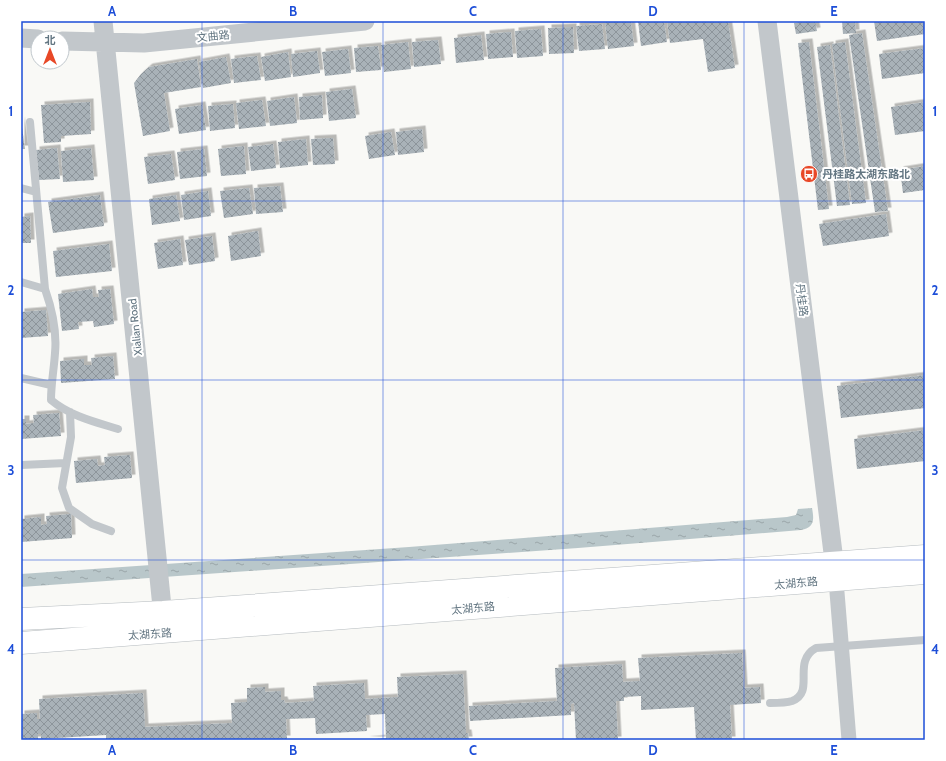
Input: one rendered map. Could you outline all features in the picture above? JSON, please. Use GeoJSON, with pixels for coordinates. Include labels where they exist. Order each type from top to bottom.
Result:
{"type":"FeatureCollection","features":[{"type":"Feature","properties":{"kind":"main road","name":"太湖东路"},"geometry":{"type":"LineString","coordinates":[[836,572],[925,556]]}},
{"type":"Feature","properties":{"kind":"main road","name":"太湖东路"},"geometry":{"type":"LineString","coordinates":[[21,643],[164,623],[836,572],[925,573]]}},
{"type":"Feature","properties":{"kind":"main road","name":"太湖东路"},"geometry":{"type":"LineString","coordinates":[[21,619],[164,623]]}},
{"type":"Feature","properties":{"kind":"street","name":"Xialian Road"},"geometry":{"type":"LineString","coordinates":[[103,21],[159,560],[164,623]]}},
{"type":"Feature","properties":{"kind":"street","name":"文曲路"},"geometry":{"type":"LineString","coordinates":[[70,41],[144,43],[365,21]]}},
{"type":"Feature","properties":{"kind":"street","name":"丹桂路"},"geometry":{"type":"LineString","coordinates":[[767,21],[836,572]]}},
{"type":"Feature","properties":{"kind":"street"},"geometry":{"type":"LineString","coordinates":[[836,572],[849,740]]}},
{"type":"Feature","properties":{"kind":"lane"},"geometry":{"type":"LineString","coordinates":[[30,122],[46,289],[52,313],[55,352],[51,385],[51,400],[61,408],[70,412],[118,429]]}},
{"type":"Feature","properties":{"kind":"lane"},"geometry":{"type":"LineString","coordinates":[[21,188],[36,192]]}},
{"type":"Feature","properties":{"kind":"lane"},"geometry":{"type":"LineString","coordinates":[[21,282],[46,289]]}},
{"type":"Feature","properties":{"kind":"lane"},"geometry":{"type":"LineString","coordinates":[[21,378],[51,385]]}},
{"type":"Feature","properties":{"kind":"lane"},"geometry":{"type":"LineString","coordinates":[[70,412],[71,436],[62,488],[69,508],[92,524],[111,531]]}},
{"type":"Feature","properties":{"kind":"lane"},"geometry":{"type":"LineString","coordinates":[[21,465],[66,463]]}},
{"type":"Feature","properties":{"kind":"lane"},"geometry":{"type":"LineString","coordinates":[[770,703],[791,702],[798,698],[803,690],[804,660],[809,652],[823,646],[925,640]]}},
{"type":"Feature","properties":{"kind":"water"},"geometry":{"type":"Polygon","coordinates":[[[812,508],[813,519],[811,525],[806,529],[801,530],[578,548],[21,587],[21,574],[409,547],[787,517],[796,515],[798,509],[812,508]]]}},
{"type":"Feature","properties":{"kind":"building"},"geometry":{"type":"Polygon","coordinates":[[[631,21],[634,46],[608,49],[605,22],[631,21]]]}},
{"type":"Feature","properties":{"kind":"building"},"geometry":{"type":"Polygon","coordinates":[[[638,21],[664,21],[667,42],[641,46],[638,21]]]}},
{"type":"Feature","properties":{"kind":"building"},"geometry":{"type":"Polygon","coordinates":[[[667,21],[728,21],[735,68],[708,72],[703,39],[670,43],[667,21]]]}},
{"type":"Feature","properties":{"kind":"building"},"geometry":{"type":"Polygon","coordinates":[[[815,21],[817,31],[796,34],[794,23],[815,21]]]}},
{"type":"Feature","properties":{"kind":"building"},"geometry":{"type":"Polygon","coordinates":[[[842,21],[855,21],[856,33],[843,34],[842,21]]]}},
{"type":"Feature","properties":{"kind":"building"},"geometry":{"type":"Polygon","coordinates":[[[874,21],[925,21],[925,34],[877,41],[874,21]]]}},
{"type":"Feature","properties":{"kind":"building"},"geometry":{"type":"Polygon","coordinates":[[[602,24],[605,49],[579,51],[576,26],[602,24]]]}},
{"type":"Feature","properties":{"kind":"building"},"geometry":{"type":"Polygon","coordinates":[[[573,27],[574,53],[549,54],[548,28],[573,27]]]}},
{"type":"Feature","properties":{"kind":"building"},"geometry":{"type":"Polygon","coordinates":[[[541,29],[543,56],[517,58],[515,31],[541,29]]]}},
{"type":"Feature","properties":{"kind":"building"},"geometry":{"type":"Polygon","coordinates":[[[511,32],[513,57],[488,59],[486,34],[511,32]]]}},
{"type":"Feature","properties":{"kind":"building"},"geometry":{"type":"Polygon","coordinates":[[[862,33],[888,211],[875,212],[849,35],[862,33]]]}},
{"type":"Feature","properties":{"kind":"building"},"geometry":{"type":"Polygon","coordinates":[[[481,35],[484,60],[456,63],[454,38],[481,35]]]}},
{"type":"Feature","properties":{"kind":"building"},"geometry":{"type":"Polygon","coordinates":[[[438,40],[441,64],[414,67],[412,42],[438,40]]]}},
{"type":"Feature","properties":{"kind":"building"},"geometry":{"type":"Polygon","coordinates":[[[408,42],[411,69],[384,72],[381,45],[408,42]]]}},
{"type":"Feature","properties":{"kind":"building"},"geometry":{"type":"Polygon","coordinates":[[[809,42],[829,209],[818,210],[798,43],[809,42]]]}},
{"type":"Feature","properties":{"kind":"building"},"geometry":{"type":"Polygon","coordinates":[[[845,42],[866,203],[852,204],[832,44],[845,42]]]}},
{"type":"Feature","properties":{"kind":"building"},"geometry":{"type":"Polygon","coordinates":[[[830,45],[850,205],[837,206],[817,47],[830,45]]]}},
{"type":"Feature","properties":{"kind":"building"},"geometry":{"type":"Polygon","coordinates":[[[378,46],[381,70],[356,72],[354,48],[378,46]]]}},
{"type":"Feature","properties":{"kind":"building"},"geometry":{"type":"Polygon","coordinates":[[[925,48],[925,73],[882,79],[879,54],[925,48]]]}},
{"type":"Feature","properties":{"kind":"building"},"geometry":{"type":"Polygon","coordinates":[[[348,49],[351,73],[325,76],[322,52],[348,49]]]}},
{"type":"Feature","properties":{"kind":"building"},"geometry":{"type":"Polygon","coordinates":[[[317,51],[320,73],[293,77],[291,54],[317,51]]]}},
{"type":"Feature","properties":{"kind":"building"},"geometry":{"type":"Polygon","coordinates":[[[288,52],[291,77],[265,81],[261,57],[288,52]]]}},
{"type":"Feature","properties":{"kind":"building"},"geometry":{"type":"Polygon","coordinates":[[[257,56],[261,80],[234,83],[231,59],[257,56]]]}},
{"type":"Feature","properties":{"kind":"building"},"geometry":{"type":"Polygon","coordinates":[[[226,57],[231,83],[203,88],[199,62],[226,57]]]}},
{"type":"Feature","properties":{"kind":"building"},"geometry":{"type":"Polygon","coordinates":[[[197,59],[201,87],[164,93],[170,131],[143,136],[134,83],[149,67],[197,59]]]}},
{"type":"Feature","properties":{"kind":"building"},"geometry":{"type":"Polygon","coordinates":[[[352,89],[356,118],[329,121],[326,92],[352,89]]]}},
{"type":"Feature","properties":{"kind":"building"},"geometry":{"type":"Polygon","coordinates":[[[322,95],[323,118],[300,120],[299,97],[322,95]]]}},
{"type":"Feature","properties":{"kind":"building"},"geometry":{"type":"Polygon","coordinates":[[[294,97],[297,123],[270,126],[267,101],[294,97]]]}},
{"type":"Feature","properties":{"kind":"building"},"geometry":{"type":"Polygon","coordinates":[[[262,100],[266,126],[239,129],[236,103],[262,100]]]}},
{"type":"Feature","properties":{"kind":"building"},"geometry":{"type":"Polygon","coordinates":[[[90,102],[91,134],[61,136],[61,142],[44,143],[41,105],[90,102]]]}},
{"type":"Feature","properties":{"kind":"building"},"geometry":{"type":"Polygon","coordinates":[[[925,102],[925,131],[895,135],[891,107],[925,102]]]}},
{"type":"Feature","properties":{"kind":"building"},"geometry":{"type":"Polygon","coordinates":[[[233,104],[235,128],[210,131],[208,106],[233,104]]]}},
{"type":"Feature","properties":{"kind":"building"},"geometry":{"type":"Polygon","coordinates":[[[202,105],[206,130],[179,134],[175,109],[202,105]]]}},
{"type":"Feature","properties":{"kind":"building"},"geometry":{"type":"Polygon","coordinates":[[[21,120],[25,149],[21,149],[21,120]]]}},
{"type":"Feature","properties":{"kind":"building"},"geometry":{"type":"Polygon","coordinates":[[[422,129],[424,152],[398,155],[396,132],[422,129]]]}},
{"type":"Feature","properties":{"kind":"building"},"geometry":{"type":"Polygon","coordinates":[[[391,132],[395,155],[369,159],[365,136],[391,132]]]}},
{"type":"Feature","properties":{"kind":"building"},"geometry":{"type":"Polygon","coordinates":[[[333,138],[335,164],[313,165],[311,139],[333,138]]]}},
{"type":"Feature","properties":{"kind":"building"},"geometry":{"type":"Polygon","coordinates":[[[306,139],[308,165],[280,168],[278,142],[306,139]]]}},
{"type":"Feature","properties":{"kind":"building"},"geometry":{"type":"Polygon","coordinates":[[[273,144],[276,168],[251,171],[248,147],[273,144]]]}},
{"type":"Feature","properties":{"kind":"building"},"geometry":{"type":"Polygon","coordinates":[[[244,146],[246,174],[221,176],[218,149],[244,146]]]}},
{"type":"Feature","properties":{"kind":"building"},"geometry":{"type":"Polygon","coordinates":[[[57,148],[60,179],[39,180],[36,150],[57,148]]]}},
{"type":"Feature","properties":{"kind":"building"},"geometry":{"type":"Polygon","coordinates":[[[91,148],[94,180],[63,182],[61,151],[91,148]]]}},
{"type":"Feature","properties":{"kind":"building"},"geometry":{"type":"Polygon","coordinates":[[[204,149],[207,176],[180,179],[177,152],[204,149]]]}},
{"type":"Feature","properties":{"kind":"building"},"geometry":{"type":"Polygon","coordinates":[[[171,154],[175,180],[148,184],[144,157],[171,154]]]}},
{"type":"Feature","properties":{"kind":"building"},"geometry":{"type":"Polygon","coordinates":[[[925,166],[925,190],[903,193],[900,170],[925,166]]]}},
{"type":"Feature","properties":{"kind":"building"},"geometry":{"type":"Polygon","coordinates":[[[280,186],[283,212],[256,214],[254,188],[280,186]]]}},
{"type":"Feature","properties":{"kind":"building"},"geometry":{"type":"Polygon","coordinates":[[[249,188],[253,214],[224,218],[220,191],[249,188]]]}},
{"type":"Feature","properties":{"kind":"building"},"geometry":{"type":"Polygon","coordinates":[[[208,191],[211,216],[184,220],[181,195],[208,191]]]}},
{"type":"Feature","properties":{"kind":"building"},"geometry":{"type":"Polygon","coordinates":[[[100,195],[104,226],[53,233],[48,202],[100,195]]]}},
{"type":"Feature","properties":{"kind":"building"},"geometry":{"type":"Polygon","coordinates":[[[176,195],[180,221],[152,225],[149,199],[176,195]]]}},
{"type":"Feature","properties":{"kind":"building"},"geometry":{"type":"Polygon","coordinates":[[[886,214],[889,236],[823,246],[819,224],[886,214]]]}},
{"type":"Feature","properties":{"kind":"building"},"geometry":{"type":"Polygon","coordinates":[[[30,216],[31,243],[21,243],[21,217],[30,216]]]}},
{"type":"Feature","properties":{"kind":"building"},"geometry":{"type":"Polygon","coordinates":[[[258,231],[261,256],[231,261],[228,236],[258,231]]]}},
{"type":"Feature","properties":{"kind":"building"},"geometry":{"type":"Polygon","coordinates":[[[212,236],[215,261],[189,265],[185,240],[212,236]]]}},
{"type":"Feature","properties":{"kind":"building"},"geometry":{"type":"Polygon","coordinates":[[[180,239],[183,265],[158,269],[154,243],[180,239]]]}},
{"type":"Feature","properties":{"kind":"building"},"geometry":{"type":"Polygon","coordinates":[[[109,244],[112,271],[56,277],[53,251],[109,244]]]}},
{"type":"Feature","properties":{"kind":"building"},"geometry":{"type":"Polygon","coordinates":[[[92,289],[93,297],[99,297],[98,290],[110,289],[114,324],[94,327],[93,321],[78,322],[79,329],[62,331],[58,294],[92,289]]]}},
{"type":"Feature","properties":{"kind":"building"},"geometry":{"type":"Polygon","coordinates":[[[46,310],[48,336],[21,338],[21,312],[46,310]]]}},
{"type":"Feature","properties":{"kind":"building"},"geometry":{"type":"Polygon","coordinates":[[[113,356],[115,379],[61,383],[60,361],[84,359],[84,365],[92,365],[91,358],[113,356]]]}},
{"type":"Feature","properties":{"kind":"building"},"geometry":{"type":"Polygon","coordinates":[[[925,375],[925,408],[841,418],[837,386],[925,375]]]}},
{"type":"Feature","properties":{"kind":"building"},"geometry":{"type":"Polygon","coordinates":[[[59,413],[61,436],[21,439],[21,419],[26,419],[26,424],[34,423],[33,415],[59,413]]]}},
{"type":"Feature","properties":{"kind":"building"},"geometry":{"type":"Polygon","coordinates":[[[925,430],[925,461],[857,469],[854,439],[925,430]]]}},
{"type":"Feature","properties":{"kind":"building"},"geometry":{"type":"Polygon","coordinates":[[[130,455],[132,478],[76,483],[74,461],[97,459],[98,466],[105,465],[104,457],[130,455]]]}},
{"type":"Feature","properties":{"kind":"building"},"geometry":{"type":"Polygon","coordinates":[[[71,514],[72,538],[21,542],[21,519],[41,517],[41,525],[47,524],[46,516],[71,514]]]}},
{"type":"Feature","properties":{"kind":"building"},"geometry":{"type":"Polygon","coordinates":[[[742,653],[744,688],[760,687],[761,703],[730,705],[732,740],[696,740],[694,707],[641,710],[641,696],[624,697],[624,701],[616,701],[618,740],[576,740],[574,703],[571,704],[571,715],[470,721],[469,706],[557,701],[555,668],[622,664],[623,682],[640,681],[638,658],[742,653]]]}},
{"type":"Feature","properties":{"kind":"building"},"geometry":{"type":"Polygon","coordinates":[[[463,674],[466,733],[468,733],[469,740],[366,740],[386,738],[385,714],[366,715],[367,731],[316,734],[315,718],[286,719],[287,739],[106,740],[106,735],[41,739],[41,734],[38,734],[38,740],[21,740],[21,714],[37,713],[37,719],[40,719],[39,699],[143,693],[145,727],[232,723],[231,703],[247,702],[247,688],[265,687],[265,692],[281,691],[281,700],[284,700],[285,703],[314,701],[313,686],[364,683],[365,699],[398,697],[397,677],[463,674]]]}},
{"type":"Feature","properties":{"kind":"place","name":"丹桂路太湖东路北"},"geometry":{"type":"Point","coordinates":[809,174]}}]}
